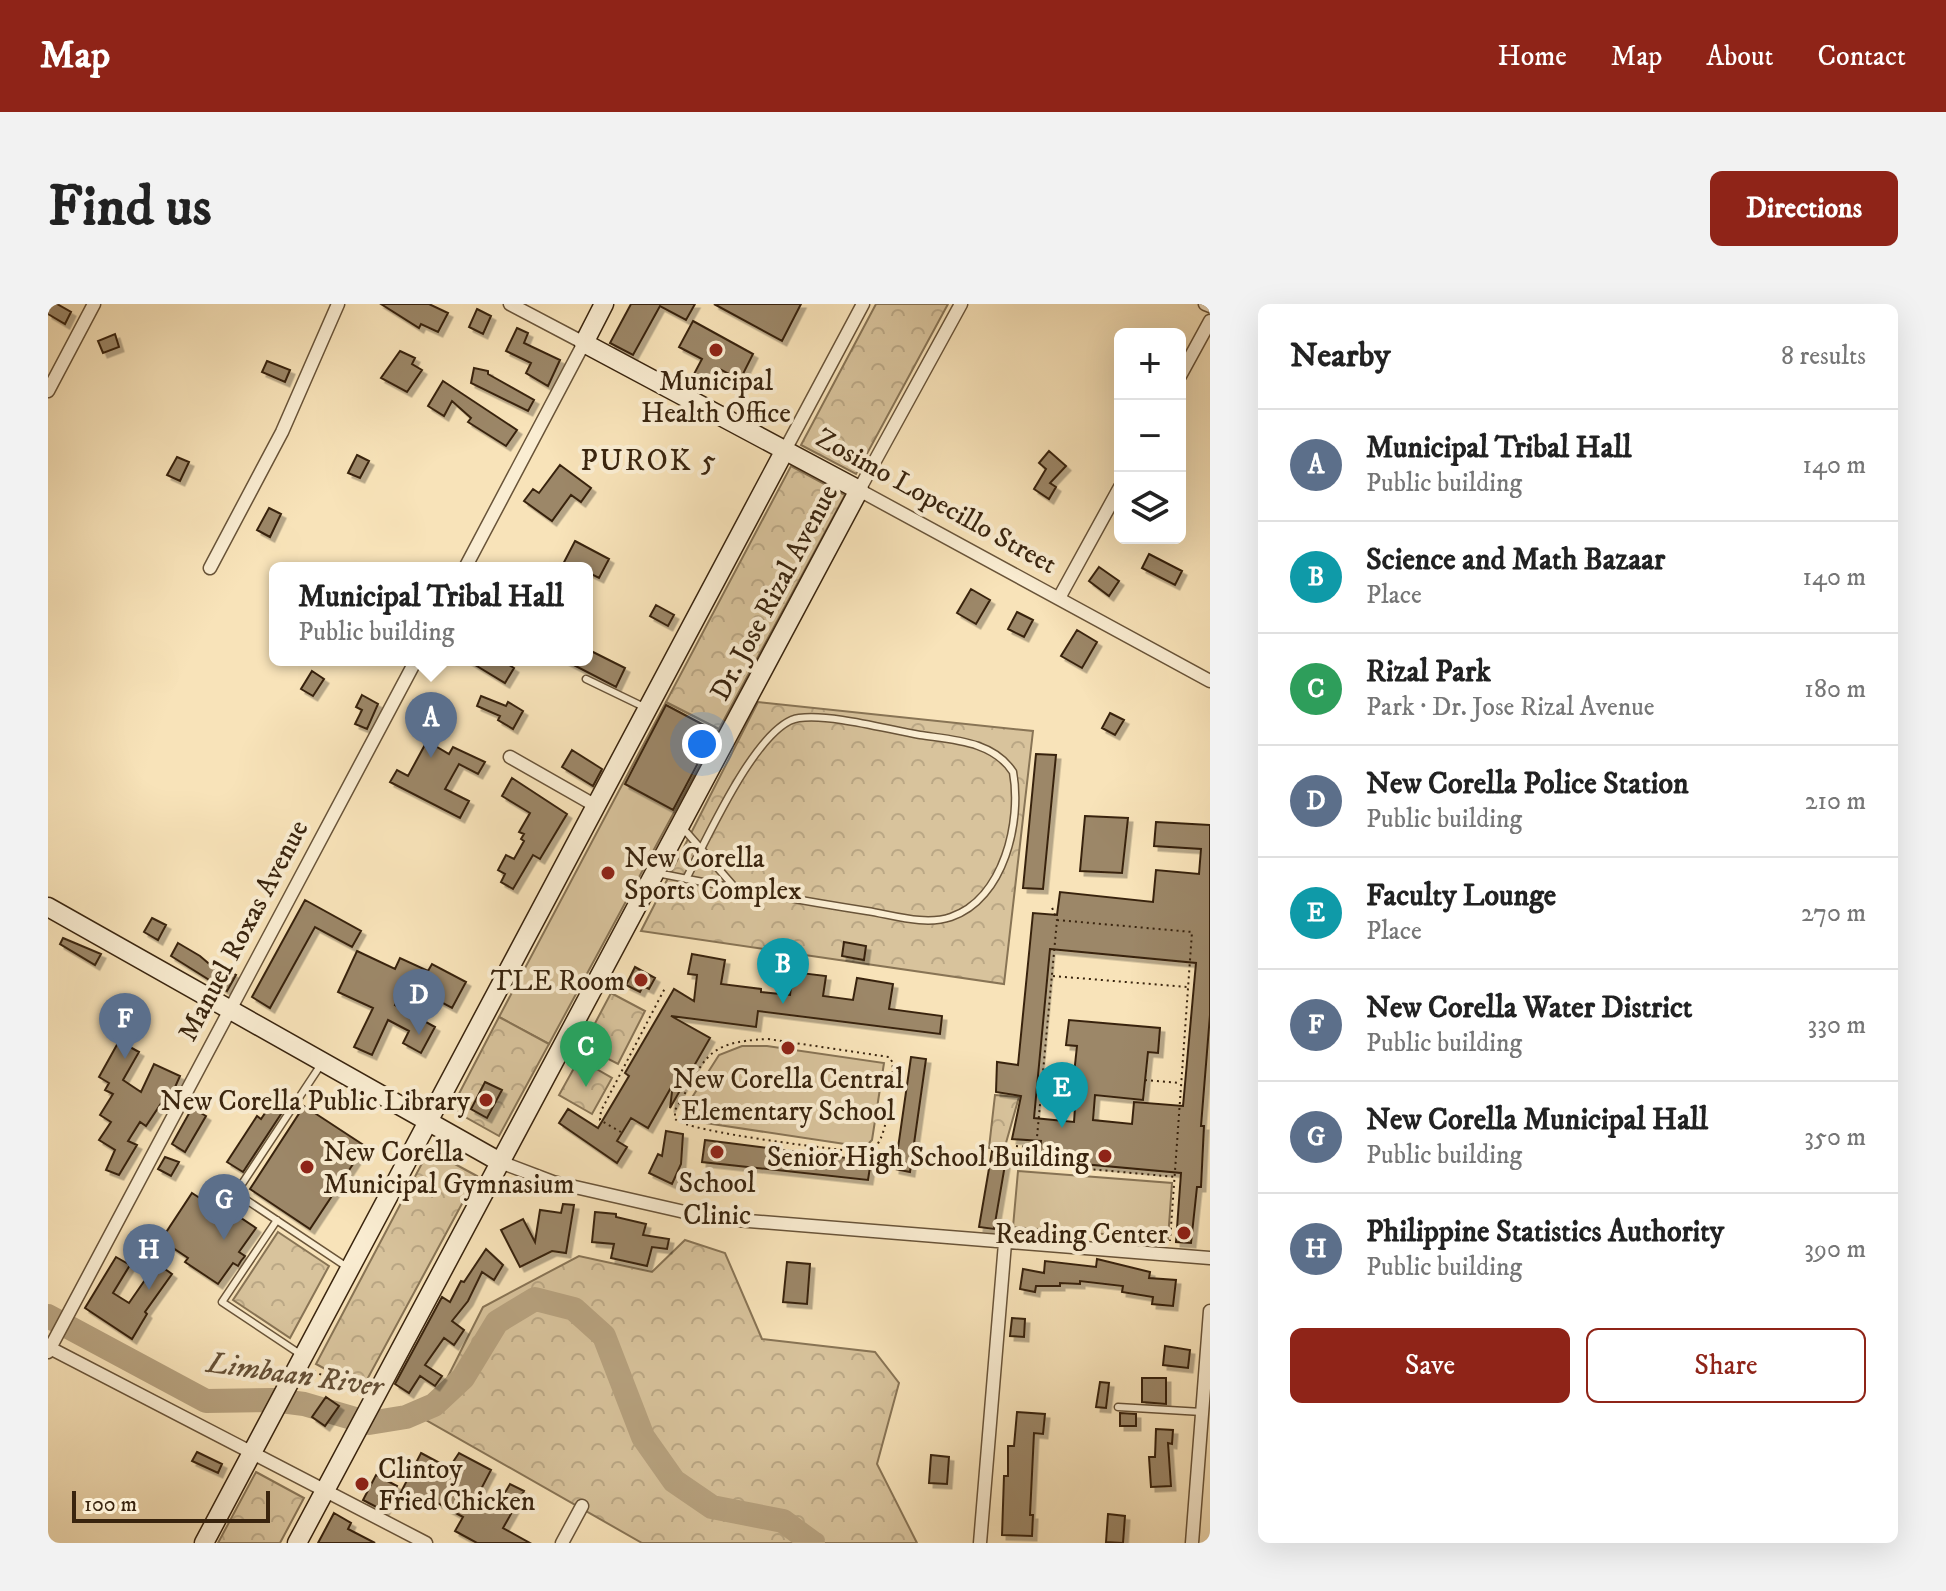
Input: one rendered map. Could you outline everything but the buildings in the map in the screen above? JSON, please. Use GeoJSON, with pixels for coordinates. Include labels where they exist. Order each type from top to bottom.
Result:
{"type":"FeatureCollection","features":[{"type":"Feature","properties":{"kind":"main road"},"geometry":{"type":"LineString","coordinates":[[584,343],[604,304]]}},
{"type":"Feature","properties":{"kind":"main road","name":"Zosimo Lopecillo Street"},"geometry":{"type":"LineString","coordinates":[[584,343],[859,490]]}},
{"type":"Feature","properties":{"kind":"main road","name":"Dr. Jose Rizal Avenue"},"geometry":{"type":"LineString","coordinates":[[204,1543],[785,450]]}},
{"type":"Feature","properties":{"kind":"main road","name":"Dr. Jose Rizal Avenue"},"geometry":{"type":"LineString","coordinates":[[297,1543],[859,490]]}},
{"type":"Feature","properties":{"kind":"main road"},"geometry":{"type":"LineString","coordinates":[[48,907],[500,1162]]}},
{"type":"Feature","properties":{"kind":"street"},"geometry":{"type":"LineString","coordinates":[[48,391],[94,304]]}},
{"type":"Feature","properties":{"kind":"street"},"geometry":{"type":"LineString","coordinates":[[210,568],[282,432],[338,304]]}},
{"type":"Feature","properties":{"kind":"street","name":"Zosimo Lopecillo Street"},"geometry":{"type":"LineString","coordinates":[[510,304],[584,343]]}},
{"type":"Feature","properties":{"kind":"street","name":"Dr. Jose Rizal Avenue"},"geometry":{"type":"LineString","coordinates":[[785,450],[863,304]]}},
{"type":"Feature","properties":{"kind":"street","name":"Dr. Jose Rizal Avenue"},"geometry":{"type":"LineString","coordinates":[[859,490],[961,304]]}},
{"type":"Feature","properties":{"kind":"street"},"geometry":{"type":"LineString","coordinates":[[1186,365],[1210,321]]}},
{"type":"Feature","properties":{"kind":"street"},"geometry":{"type":"LineString","coordinates":[[468,562],[584,343]]}},
{"type":"Feature","properties":{"kind":"street","name":"Zosimo Lopecillo Street"},"geometry":{"type":"LineString","coordinates":[[859,490],[1210,681]]}},
{"type":"Feature","properties":{"kind":"street"},"geometry":{"type":"LineString","coordinates":[[1059,598],[1114,498]]}},
{"type":"Feature","properties":{"kind":"street","name":"Manuel Roxas Avenue"},"geometry":{"type":"LineString","coordinates":[[49,1349],[413,666]]}},
{"type":"Feature","properties":{"kind":"street"},"geometry":{"type":"LineString","coordinates":[[510,757],[596,806]]}},
{"type":"Feature","properties":{"kind":"street"},"geometry":{"type":"LineString","coordinates":[[500,1162],[553,1182],[711,1218],[1210,1258]]}},
{"type":"Feature","properties":{"kind":"street"},"geometry":{"type":"LineString","coordinates":[[980,1543],[1005,1243]]}},
{"type":"Feature","properties":{"kind":"street"},"geometry":{"type":"LineString","coordinates":[[1192,1543],[1210,1311]]}},
{"type":"Feature","properties":{"kind":"street"},"geometry":{"type":"LineString","coordinates":[[49,1349],[426,1543]]}},
{"type":"Feature","properties":{"kind":"street"},"geometry":{"type":"LineString","coordinates":[[562,1543],[582,1506]]}},
{"type":"Feature","properties":{"kind":"lane"},"geometry":{"type":"LineString","coordinates":[[586,679],[648,709]]}},
{"type":"Feature","properties":{"kind":"lane"},"geometry":{"type":"LineString","coordinates":[[655,872],[686,879],[737,890],[916,919],[952,917],[987,892],[999,869],[1014,809],[1013,772],[1005,760],[977,746],[822,719],[795,718],[782,724],[760,744],[686,879]]}},
{"type":"Feature","properties":{"kind":"lane"},"geometry":{"type":"LineString","coordinates":[[680,825],[737,890]]}},
{"type":"Feature","properties":{"kind":"lane"},"geometry":{"type":"LineString","coordinates":[[322,1063],[236,1193],[349,1269]]}},
{"type":"Feature","properties":{"kind":"lane"},"geometry":{"type":"LineString","coordinates":[[277,1220],[222,1302],[302,1358]]}},
{"type":"Feature","properties":{"kind":"lane"},"geometry":{"type":"LineString","coordinates":[[1118,1407],[1202,1412]]}},
{"type":"Feature","properties":{"kind":"path"},"geometry":{"type":"LineString","coordinates":[[1051,905],[1057,920],[1034,1164],[1176,1177]]}},
{"type":"Feature","properties":{"kind":"path"},"geometry":{"type":"LineString","coordinates":[[1057,920],[1192,932],[1173,1160],[1178,1160],[1170,1241]]}},
{"type":"Feature","properties":{"kind":"path"},"geometry":{"type":"LineString","coordinates":[[1052,976],[1188,987]]}},
{"type":"Feature","properties":{"kind":"path"},"geometry":{"type":"LineString","coordinates":[[621,1132],[600,1120],[601,1111],[665,988]]}},
{"type":"Feature","properties":{"kind":"path"},"geometry":{"type":"LineString","coordinates":[[782,1040],[884,1054],[893,1063],[882,1139],[875,1150],[867,1153],[689,1127],[675,1119],[675,1110],[711,1053],[730,1042],[782,1040]]}},
{"type":"Feature","properties":{"kind":"path"},"geometry":{"type":"LineString","coordinates":[[1043,1073],[1073,1076]]}},
{"type":"Feature","properties":{"kind":"path"},"geometry":{"type":"LineString","coordinates":[[1145,1080],[1180,1083]]}},
{"type":"Feature","properties":{"kind":"path"},"geometry":{"type":"LineString","coordinates":[[1016,1146],[1036,1148]]}},
{"type":"Feature","properties":{"kind":"path"},"geometry":{"type":"LineString","coordinates":[[302,1358],[335,1384],[373,1401]]}},
{"type":"Feature","properties":{"kind":"path"},"geometry":{"type":"LineString","coordinates":[[335,1384],[339,1377]]}},
{"type":"Feature","properties":{"kind":"green space"},"geometry":{"type":"Polygon","coordinates":[[[876,304],[948,304],[856,474],[801,445],[876,304]]]}},
{"type":"Feature","properties":{"kind":"green space"},"geometry":{"type":"Polygon","coordinates":[[[791,466],[845,495],[719,729],[666,702],[791,466]]]}},
{"type":"Feature","properties":{"kind":"green space","name":"New Corella Sports Complex"},"geometry":{"type":"Polygon","coordinates":[[[666,702],[719,729],[549,1044],[499,1017],[666,702]]]}},
{"type":"Feature","properties":{"kind":"green space"},"geometry":{"type":"Polygon","coordinates":[[[758,702],[1033,731],[1004,984],[641,931],[758,702]]]}},
{"type":"Feature","properties":{"kind":"green space"},"geometry":{"type":"Polygon","coordinates":[[[611,993],[645,1011],[618,1064],[583,1046],[611,993]]]}},
{"type":"Feature","properties":{"kind":"green space"},"geometry":{"type":"Polygon","coordinates":[[[499,1017],[549,1044],[499,1136],[451,1109],[499,1017]]]}},
{"type":"Feature","properties":{"kind":"green space"},"geometry":{"type":"Polygon","coordinates":[[[742,1046],[767,1046],[884,1063],[872,1140],[867,1145],[858,1146],[685,1120],[684,1110],[719,1055],[742,1046]]]}},
{"type":"Feature","properties":{"kind":"green space"},"geometry":{"type":"Polygon","coordinates":[[[579,1059],[612,1078],[592,1114],[559,1095],[579,1059]]]}},
{"type":"Feature","properties":{"kind":"green space"},"geometry":{"type":"Polygon","coordinates":[[[995,1095],[1019,1097],[1004,1150],[989,1148],[995,1095]]]}},
{"type":"Feature","properties":{"kind":"green space"},"geometry":{"type":"Polygon","coordinates":[[[429,1150],[477,1176],[362,1389],[316,1364],[429,1150]]]}},
{"type":"Feature","properties":{"kind":"green space"},"geometry":{"type":"Polygon","coordinates":[[[1018,1171],[1172,1183],[1168,1239],[1013,1227],[1018,1171]]]}},
{"type":"Feature","properties":{"kind":"green space"},"geometry":{"type":"Polygon","coordinates":[[[278,1232],[329,1266],[290,1338],[233,1300],[278,1232]]]}},
{"type":"Feature","properties":{"kind":"green space"},"geometry":{"type":"Polygon","coordinates":[[[685,1240],[725,1253],[762,1339],[875,1352],[899,1383],[877,1464],[917,1543],[642,1543],[426,1420],[483,1307],[579,1256],[652,1272],[685,1240]]]}},
{"type":"Feature","properties":{"kind":"green space"},"geometry":{"type":"Polygon","coordinates":[[[256,1472],[304,1498],[280,1543],[218,1543],[256,1472]]]}},
{"type":"Feature","properties":{"kind":"waterway","name":"Limbaan River"},"geometry":{"type":"LineString","coordinates":[[48,1316],[206,1401],[273,1400],[304,1404],[369,1423],[406,1417],[434,1405],[463,1378],[497,1322],[535,1299],[574,1309],[604,1336],[643,1437],[674,1481],[712,1507],[783,1521],[813,1543]]}},
{"type":"Feature","properties":{"kind":"place","name":"Municipal Health Office"},"geometry":{"type":"Point","coordinates":[716,350]}},
{"type":"Feature","properties":{"kind":"place","name":"Municipal Tribal Hall"},"geometry":{"type":"Point","coordinates":[431,758]}},
{"type":"Feature","properties":{"kind":"place","name":"New Corella Sports Complex"},"geometry":{"type":"Point","coordinates":[608,873]}},
{"type":"Feature","properties":{"kind":"place","name":"TLE Room"},"geometry":{"type":"Point","coordinates":[641,980]}},
{"type":"Feature","properties":{"kind":"place","name":"Science and Math Bazaar"},"geometry":{"type":"Point","coordinates":[783,1004]}},
{"type":"Feature","properties":{"kind":"place","name":"New Corella Police Station"},"geometry":{"type":"Point","coordinates":[419,1035]}},
{"type":"Feature","properties":{"kind":"place","name":"New Corella Central Elementary School"},"geometry":{"type":"Point","coordinates":[788,1048]}},
{"type":"Feature","properties":{"kind":"place","name":"New Corella Water District"},"geometry":{"type":"Point","coordinates":[125,1059]}},
{"type":"Feature","properties":{"kind":"place","name":"Rizal Park"},"geometry":{"type":"Point","coordinates":[586,1087]}},
{"type":"Feature","properties":{"kind":"place","name":"New Corella Public Library"},"geometry":{"type":"Point","coordinates":[486,1100]}},
{"type":"Feature","properties":{"kind":"place","name":"Faculty Lounge"},"geometry":{"type":"Point","coordinates":[1062,1128]}},
{"type":"Feature","properties":{"kind":"place","name":"School Clinic"},"geometry":{"type":"Point","coordinates":[717,1152]}},
{"type":"Feature","properties":{"kind":"place","name":"Senior High School Building"},"geometry":{"type":"Point","coordinates":[1105,1156]}},
{"type":"Feature","properties":{"kind":"place","name":"New Corella Municipal Gymnasium"},"geometry":{"type":"Point","coordinates":[307,1167]}},
{"type":"Feature","properties":{"kind":"place","name":"Reading Center"},"geometry":{"type":"Point","coordinates":[1184,1233]}},
{"type":"Feature","properties":{"kind":"place","name":"New Corella Municipal Hall"},"geometry":{"type":"Point","coordinates":[224,1240]}},
{"type":"Feature","properties":{"kind":"place","name":"Philippine Statistics Authority"},"geometry":{"type":"Point","coordinates":[149,1290]}},
{"type":"Feature","properties":{"kind":"place","name":"Clintoy Fried Chicken"},"geometry":{"type":"Point","coordinates":[362,1484]}},
{"type":"Feature","properties":{"kind":"district","name":"PUROK 5"},"geometry":{"type":"Point","coordinates":[649,460]}}]}
